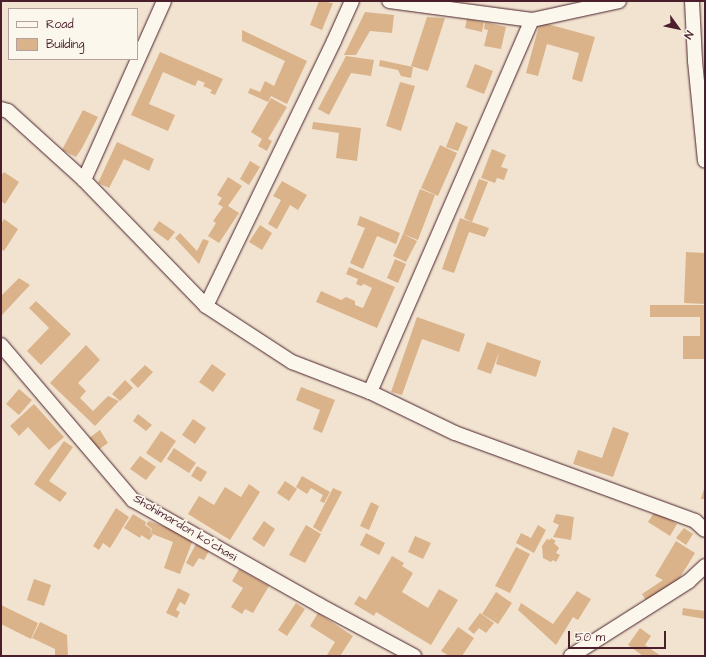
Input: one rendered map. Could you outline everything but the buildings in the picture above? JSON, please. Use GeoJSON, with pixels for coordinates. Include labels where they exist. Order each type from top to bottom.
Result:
{"type":"FeatureCollection","features":[{"type":"Feature","properties":{"kind":"street"},"geometry":{"type":"LineString","coordinates":[[138,59],[164,1]]}},
{"type":"Feature","properties":{"kind":"street"},"geometry":{"type":"LineString","coordinates":[[206,306],[352,1]]}},
{"type":"Feature","properties":{"kind":"street"},"geometry":{"type":"LineString","coordinates":[[389,1],[485,7],[532,20],[619,1]]}},
{"type":"Feature","properties":{"kind":"street"},"geometry":{"type":"LineString","coordinates":[[692,1],[695,61],[705,161]]}},
{"type":"Feature","properties":{"kind":"street"},"geometry":{"type":"LineString","coordinates":[[370,392],[532,20]]}},
{"type":"Feature","properties":{"kind":"street"},"geometry":{"type":"LineString","coordinates":[[84,180],[138,60]]}},
{"type":"Feature","properties":{"kind":"street"},"geometry":{"type":"LineString","coordinates":[[1,109],[8,111],[84,180],[206,306],[292,362],[370,392],[455,433],[695,521],[705,530]]}},
{"type":"Feature","properties":{"kind":"street","name":"Shohimardon koʻchasi"},"geometry":{"type":"LineString","coordinates":[[1,345],[133,500],[319,605],[414,656]]}},
{"type":"Feature","properties":{"kind":"street"},"geometry":{"type":"LineString","coordinates":[[571,656],[689,581],[705,566]]}}]}
